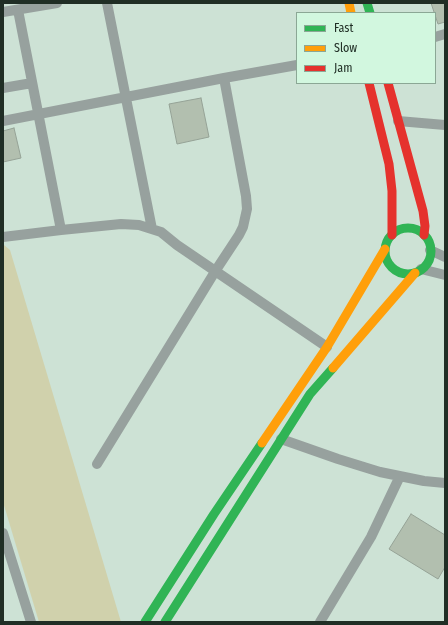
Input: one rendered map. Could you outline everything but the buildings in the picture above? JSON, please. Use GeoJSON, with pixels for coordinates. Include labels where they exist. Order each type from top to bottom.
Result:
{"type":"FeatureCollection","features":[{"type":"Feature","properties":{"kind":"main road"},"geometry":{"type":"LineString","coordinates":[[369,84],[389,164],[392,191],[392,235]]}},
{"type":"Feature","properties":{"kind":"main road"},"geometry":{"type":"LineString","coordinates":[[388,84],[423,211],[425,226],[424,235]]}},
{"type":"Feature","properties":{"kind":"main road"},"geometry":{"type":"LineString","coordinates":[[164,622],[310,394],[418,271],[426,265],[429,259],[430,250],[428,240],[419,231],[406,228],[400,230],[392,235],[386,242],[385,255],[387,262],[396,271],[402,273],[409,274],[418,271]]}},
{"type":"Feature","properties":{"kind":"main road"},"geometry":{"type":"LineString","coordinates":[[145,622],[214,514],[327,347],[385,249]]}},
{"type":"Feature","properties":{"kind":"street"},"geometry":{"type":"LineString","coordinates":[[107,3],[152,229]]}},
{"type":"Feature","properties":{"kind":"street"},"geometry":{"type":"LineString","coordinates":[[3,12],[51,4]]}},
{"type":"Feature","properties":{"kind":"street"},"geometry":{"type":"LineString","coordinates":[[18,10],[61,230]]}},
{"type":"Feature","properties":{"kind":"street"},"geometry":{"type":"LineString","coordinates":[[3,121],[296,65]]}},
{"type":"Feature","properties":{"kind":"street"},"geometry":{"type":"LineString","coordinates":[[97,464],[244,227],[247,209],[244,185],[224,78]]}},
{"type":"Feature","properties":{"kind":"street"},"geometry":{"type":"LineString","coordinates":[[3,88],[32,83]]}},
{"type":"Feature","properties":{"kind":"street"},"geometry":{"type":"LineString","coordinates":[[398,121],[445,125]]}},
{"type":"Feature","properties":{"kind":"street"},"geometry":{"type":"LineString","coordinates":[[3,237],[120,224],[139,225],[161,232],[177,245],[216,270],[327,347]]}},
{"type":"Feature","properties":{"kind":"street"},"geometry":{"type":"LineString","coordinates":[[430,250],[445,257]]}},
{"type":"Feature","properties":{"kind":"street"},"geometry":{"type":"LineString","coordinates":[[418,271],[445,275]]}},
{"type":"Feature","properties":{"kind":"street"},"geometry":{"type":"LineString","coordinates":[[281,439],[373,470],[424,481],[445,483]]}},
{"type":"Feature","properties":{"kind":"street"},"geometry":{"type":"LineString","coordinates":[[320,622],[371,537],[400,476]]}},
{"type":"Feature","properties":{"kind":"street"},"geometry":{"type":"LineString","coordinates":[[3,533],[31,622]]}},
{"type":"Feature","properties":{"kind":"green space"},"geometry":{"type":"Polygon","coordinates":[[[3,245],[10,250],[121,622],[39,622],[3,502],[3,245]]]}},
{"type":"Feature","properties":{"kind":"traffic: fast"},"geometry":{"type":"LineString","coordinates":[[367,3],[370,12]]}},
{"type":"Feature","properties":{"kind":"traffic: fast"},"geometry":{"type":"LineString","coordinates":[[408,228],[421,232],[427,238],[431,251],[427,264],[421,270],[408,274],[395,270],[389,264],[385,251],[389,238],[395,232],[408,228]]}},
{"type":"Feature","properties":{"kind":"traffic: fast"},"geometry":{"type":"LineString","coordinates":[[165,622],[310,394],[333,368]]}},
{"type":"Feature","properties":{"kind":"traffic: fast"},"geometry":{"type":"LineString","coordinates":[[145,622],[214,514],[262,443]]}},
{"type":"Feature","properties":{"kind":"traffic: slow"},"geometry":{"type":"LineString","coordinates":[[349,3],[351,12]]}},
{"type":"Feature","properties":{"kind":"traffic: slow"},"geometry":{"type":"LineString","coordinates":[[262,443],[327,347],[385,249]]}},
{"type":"Feature","properties":{"kind":"traffic: slow"},"geometry":{"type":"LineString","coordinates":[[333,368],[415,273]]}},
{"type":"Feature","properties":{"kind":"traffic: jam"},"geometry":{"type":"LineString","coordinates":[[369,84],[389,164],[392,191],[392,235]]}},
{"type":"Feature","properties":{"kind":"traffic: jam"},"geometry":{"type":"LineString","coordinates":[[388,84],[423,211],[425,226],[424,235]]}}]}
